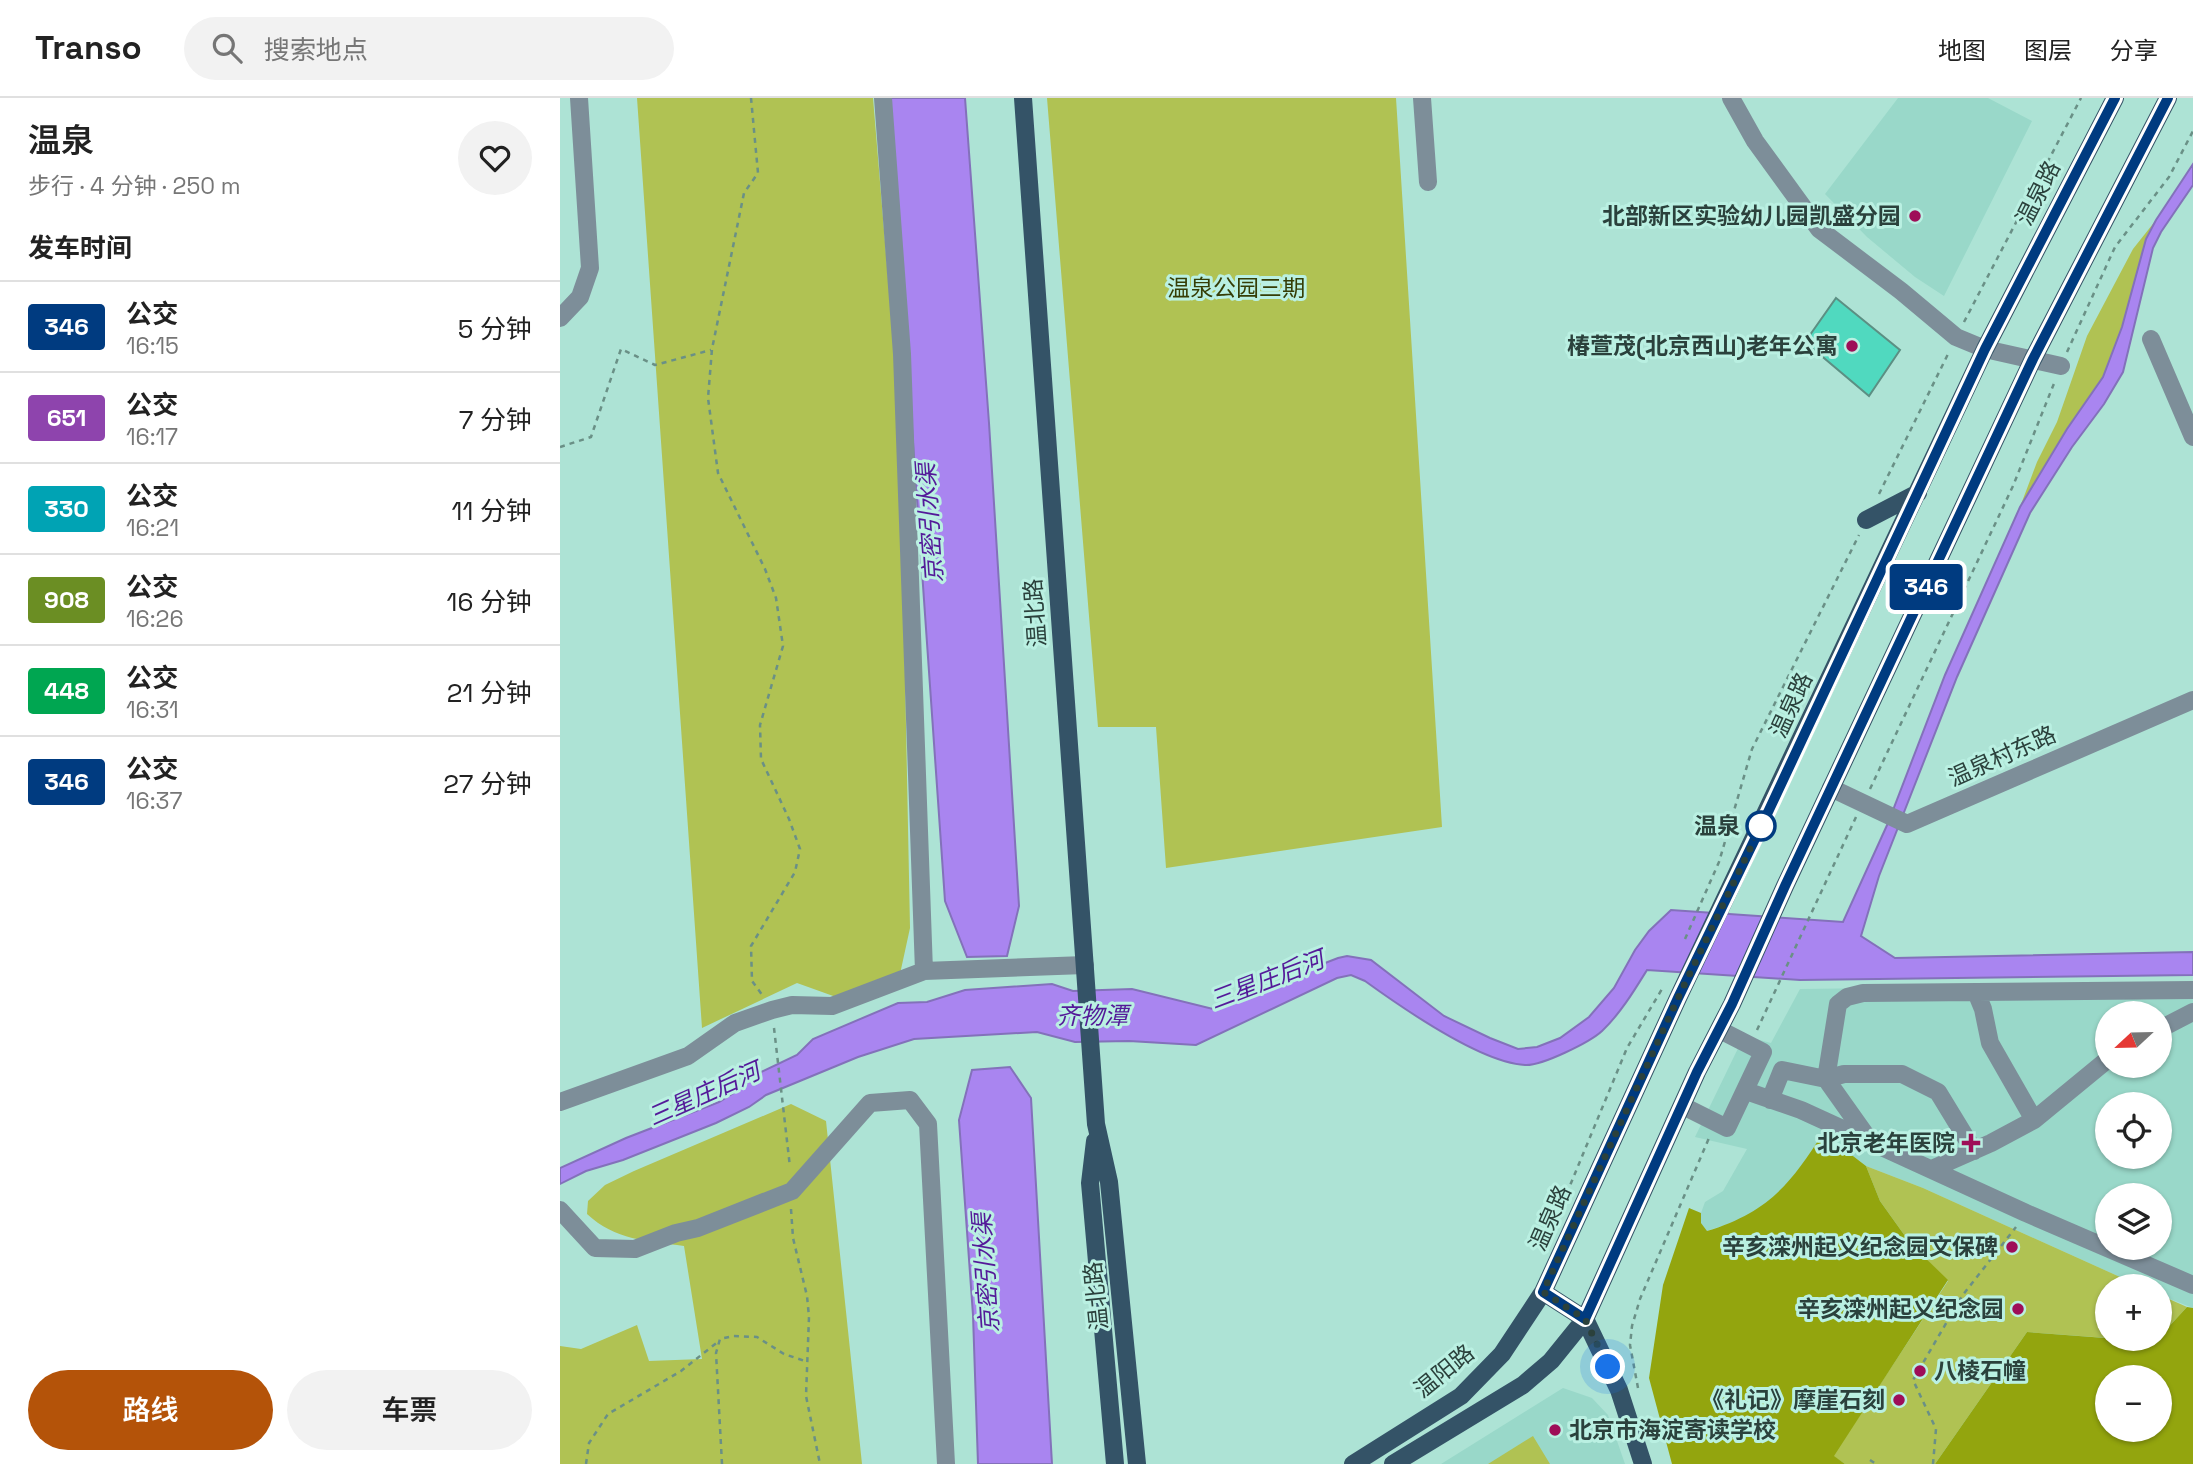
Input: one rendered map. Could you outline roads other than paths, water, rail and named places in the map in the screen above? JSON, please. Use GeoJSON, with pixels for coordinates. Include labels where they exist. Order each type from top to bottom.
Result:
{"type":"FeatureCollection","features":[{"type":"Feature","properties":{"kind":"main road","name":"温北路"},"geometry":{"type":"LineString","coordinates":[[1023,98],[1096,1124],[1109,1182],[1137,1464]]}},
{"type":"Feature","properties":{"kind":"main road","name":"温泉路"},"geometry":{"type":"LineString","coordinates":[[1543,1292],[1678,998],[1985,349],[2115,98]]}},
{"type":"Feature","properties":{"kind":"main road"},"geometry":{"type":"LineString","coordinates":[[1393,1464],[1523,1385],[1551,1361],[1585,1319],[2033,359],[2168,98]]}},
{"type":"Feature","properties":{"kind":"main road"},"geometry":{"type":"LineString","coordinates":[[1866,520],[1918,493]]}},
{"type":"Feature","properties":{"kind":"main road","name":"温北路"},"geometry":{"type":"LineString","coordinates":[[1096,1124],[1090,1183],[1115,1464]]}},
{"type":"Feature","properties":{"kind":"main road"},"geometry":{"type":"LineString","coordinates":[[1543,1292],[1585,1319],[1619,1390],[1643,1464]]}},
{"type":"Feature","properties":{"kind":"main road","name":"温阳路"},"geometry":{"type":"LineString","coordinates":[[1353,1464],[1461,1396],[1503,1354],[1543,1292]]}},
{"type":"Feature","properties":{"kind":"street"},"geometry":{"type":"LineString","coordinates":[[560,318],[580,297],[590,268],[579,98]]}},
{"type":"Feature","properties":{"kind":"street"},"geometry":{"type":"LineString","coordinates":[[883,98],[902,354],[924,971]]}},
{"type":"Feature","properties":{"kind":"street"},"geometry":{"type":"LineString","coordinates":[[1422,98],[1428,182]]}},
{"type":"Feature","properties":{"kind":"street"},"geometry":{"type":"LineString","coordinates":[[1731,98],[1755,141],[1819,229],[1956,337],[1985,349],[2061,366]]}},
{"type":"Feature","properties":{"kind":"street"},"geometry":{"type":"LineString","coordinates":[[2151,338],[2193,437]]}},
{"type":"Feature","properties":{"kind":"street","name":"温泉村东路"},"geometry":{"type":"LineString","coordinates":[[1831,788],[1907,824],[2193,699]]}},
{"type":"Feature","properties":{"kind":"street"},"geometry":{"type":"LineString","coordinates":[[560,1102],[688,1056],[735,1023],[772,1010],[792,1005],[832,1006],[924,971],[1085,965]]}},
{"type":"Feature","properties":{"kind":"street"},"geometry":{"type":"LineString","coordinates":[[1870,1141],[1826,1079],[1838,1004],[1847,996],[1863,993],[2193,990]]}},
{"type":"Feature","properties":{"kind":"street"},"geometry":{"type":"LineString","coordinates":[[1976,992],[1983,1009],[1990,1042],[2034,1119]]}},
{"type":"Feature","properties":{"kind":"street"},"geometry":{"type":"LineString","coordinates":[[2172,1023],[2193,1012]]}},
{"type":"Feature","properties":{"kind":"street"},"geometry":{"type":"LineString","coordinates":[[1683,1106],[1727,1128],[1746,1091],[1763,1052],[1720,1030]]}},
{"type":"Feature","properties":{"kind":"street"},"geometry":{"type":"LineString","coordinates":[[1770,1100],[1782,1070],[1826,1079],[1844,1074],[1902,1074],[1938,1092],[1974,1151]]}},
{"type":"Feature","properties":{"kind":"street"},"geometry":{"type":"LineString","coordinates":[[1932,1169],[1974,1151],[2034,1119],[2095,1070]]}},
{"type":"Feature","properties":{"kind":"street"},"geometry":{"type":"LineString","coordinates":[[1746,1091],[1801,1110],[2026,1213],[2193,1285]]}},
{"type":"Feature","properties":{"kind":"street"},"geometry":{"type":"LineString","coordinates":[[560,1210],[595,1248],[635,1249],[676,1233],[698,1228],[792,1191],[870,1103],[909,1100],[928,1124],[946,1464]]}},
{"type":"Feature","properties":{"kind":"water","name":"京密引水渠"},"geometry":{"type":"Polygon","coordinates":[[[889,98],[965,98],[989,423],[1019,906],[1007,956],[967,957],[945,901],[889,98]]]}},
{"type":"Feature","properties":{"kind":"water","name":"齐物潭"},"geometry":{"type":"Polygon","coordinates":[[[2193,164],[2193,185],[2153,248],[2123,372],[2030,513],[1957,677],[1879,876],[1861,936],[1895,958],[2193,952],[2193,975],[1800,980],[1647,970],[1621,1010],[1602,1031],[1543,1062],[1525,1065],[1487,1055],[1465,1044],[1442,1032],[1365,981],[1351,975],[1337,978],[1196,1045],[1129,1041],[1075,1042],[1037,1032],[914,1039],[858,1057],[766,1095],[749,1107],[716,1123],[623,1160],[586,1171],[560,1184],[560,1168],[626,1138],[719,1102],[740,1089],[755,1075],[797,1055],[813,1039],[898,1003],[927,1002],[965,990],[1052,984],[1073,991],[1132,989],[1213,1009],[1244,1000],[1307,970],[1347,956],[1371,960],[1444,1016],[1518,1049],[1537,1047],[1560,1038],[1589,1017],[1614,988],[1649,931],[1671,910],[1843,922],[1888,823],[1945,675],[2020,507],[2067,429],[2103,377],[2122,327],[2146,239],[2193,164]]]}},
{"type":"Feature","properties":{"kind":"water","name":"京密引水渠"},"geometry":{"type":"Polygon","coordinates":[[[1010,1067],[1031,1098],[1052,1464],[978,1464],[973,1315],[959,1120],[972,1070],[1010,1067]]]}},
{"type":"Feature","properties":{"kind":"place","name":"北部新区实验幼儿园凯盛分园"},"geometry":{"type":"Point","coordinates":[1915,216]}},
{"type":"Feature","properties":{"kind":"place","name":"椿萱茂(北京西山)老年公寓"},"geometry":{"type":"Point","coordinates":[1852,346]}},
{"type":"Feature","properties":{"kind":"place","name":"温泉"},"geometry":{"type":"Point","coordinates":[1761,826]}},
{"type":"Feature","properties":{"kind":"place","name":"北京老年医院"},"geometry":{"type":"Point","coordinates":[1971,1143]}},
{"type":"Feature","properties":{"kind":"place","name":"辛亥滦州起义纪念园文保碑"},"geometry":{"type":"Point","coordinates":[2012,1247]}},
{"type":"Feature","properties":{"kind":"place","name":"辛亥滦州起义纪念园"},"geometry":{"type":"Point","coordinates":[2018,1309]}},
{"type":"Feature","properties":{"kind":"place","name":"八棱石幢"},"geometry":{"type":"Point","coordinates":[1920,1371]}},
{"type":"Feature","properties":{"kind":"place","name":"《礼记》摩崖石刻"},"geometry":{"type":"Point","coordinates":[1899,1400]}},
{"type":"Feature","properties":{"kind":"place","name":"北京市海淀寄读学校"},"geometry":{"type":"Point","coordinates":[1555,1430]}},
{"type":"Feature","properties":{"kind":"park label","name":"温泉公园三期"},"geometry":{"type":"Point","coordinates":[1236,288]}},
{"type":"Feature","properties":{"kind":"water label","name":"三星庄后河"},"geometry":{"type":"Point","coordinates":[1267,980]}},
{"type":"Feature","properties":{"kind":"water label","name":"三星庄后河"},"geometry":{"type":"Point","coordinates":[704,1094]}}]}
